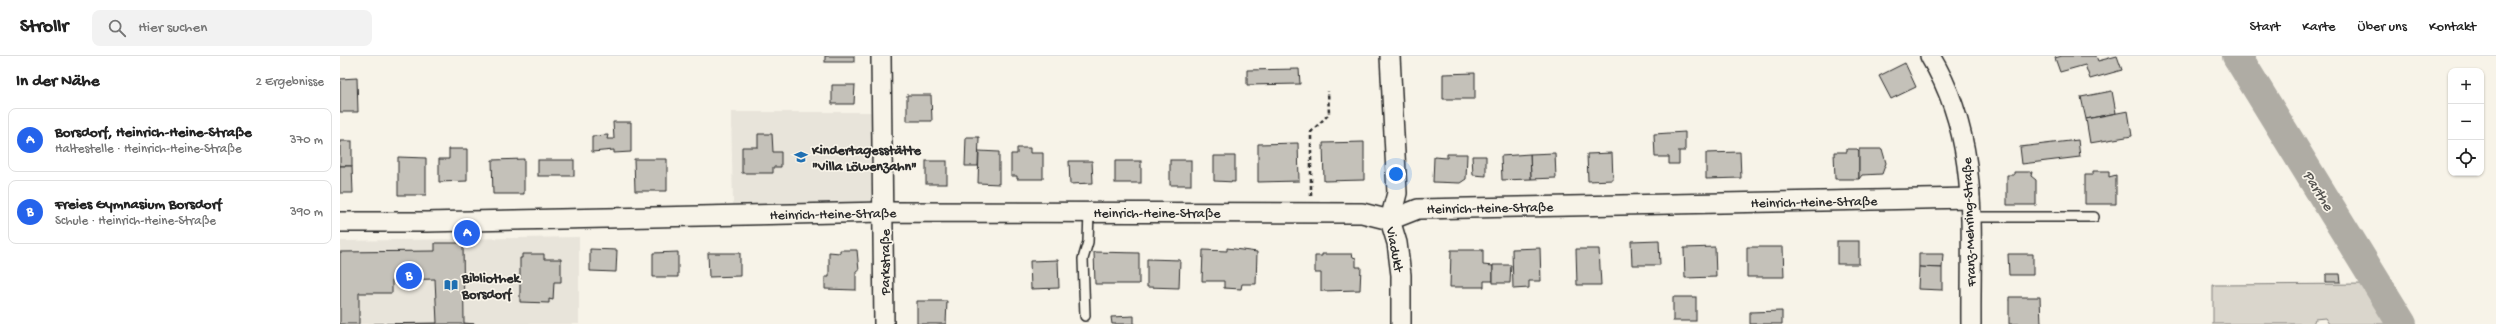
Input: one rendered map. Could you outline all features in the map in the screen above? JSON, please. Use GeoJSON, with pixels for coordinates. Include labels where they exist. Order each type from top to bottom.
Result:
{"type":"FeatureCollection","features":[{"type":"Feature","properties":{"kind":"street","name":"Parkstraße"},"geometry":{"type":"LineString","coordinates":[[881,56],[884,212],[884,324]]}},
{"type":"Feature","properties":{"kind":"street","name":"Viadukt"},"geometry":{"type":"LineString","coordinates":[[1390,56],[1397,194],[1390,220],[1397,243],[1401,275],[1401,324]]}},
{"type":"Feature","properties":{"kind":"street","name":"Franz-Mehring-Straße"},"geometry":{"type":"LineString","coordinates":[[1930,56],[1953,103],[1963,133],[1970,198],[1971,324]]}},
{"type":"Feature","properties":{"kind":"street","name":"Heinrich-Heine-Straße"},"geometry":{"type":"LineString","coordinates":[[340,222],[426,222],[884,212],[1362,213],[1390,220],[1418,209],[1970,198]]}},
{"type":"Feature","properties":{"kind":"lane"},"geometry":{"type":"LineString","coordinates":[[1085,316],[1083,259],[1088,242],[1089,212]]}},
{"type":"Feature","properties":{"kind":"lane"},"geometry":{"type":"LineString","coordinates":[[1970,217],[2094,217]]}},
{"type":"Feature","properties":{"kind":"path"},"geometry":{"type":"LineString","coordinates":[[1311,197],[1311,132],[1329,114],[1328,91]]}},
{"type":"Feature","properties":{"kind":"shaded area","name":"Kindertagesstätte \"Villa Löwenzahn\""},"geometry":{"type":"Polygon","coordinates":[[[731,112],[871,112],[871,203],[733,205],[731,112]]]}},
{"type":"Feature","properties":{"kind":"shaded area"},"geometry":{"type":"Polygon","coordinates":[[[579,237],[579,324],[340,324],[340,241],[579,237]]]}},
{"type":"Feature","properties":{"kind":"shaded area"},"geometry":{"type":"Polygon","coordinates":[[[2371,284],[2396,324],[2329,324],[2325,318],[2315,319],[2313,324],[2213,324],[2213,285],[2371,284]]]}},
{"type":"Feature","properties":{"kind":"building"},"geometry":{"type":"Polygon","coordinates":[[[825,56],[854,56],[854,62],[825,62],[825,56]]]}},
{"type":"Feature","properties":{"kind":"building"},"geometry":{"type":"Polygon","coordinates":[[[2062,56],[2096,56],[2098,61],[2117,56],[2122,70],[2090,79],[2085,65],[2060,72],[2055,58],[2062,56]]]}},
{"type":"Feature","properties":{"kind":"building"},"geometry":{"type":"Polygon","coordinates":[[[1905,63],[1916,87],[1891,99],[1879,76],[1905,63]]]}},
{"type":"Feature","properties":{"kind":"building"},"geometry":{"type":"Polygon","coordinates":[[[1299,69],[1300,84],[1247,85],[1247,70],[1299,69]]]}},
{"type":"Feature","properties":{"kind":"building"},"geometry":{"type":"Polygon","coordinates":[[[1475,73],[1475,99],[1443,99],[1443,74],[1475,73]]]}},
{"type":"Feature","properties":{"kind":"building"},"geometry":{"type":"Polygon","coordinates":[[[357,78],[358,112],[340,112],[340,79],[357,78]]]}},
{"type":"Feature","properties":{"kind":"building"},"geometry":{"type":"Polygon","coordinates":[[[832,85],[855,85],[854,104],[832,104],[832,85]]]}},
{"type":"Feature","properties":{"kind":"building"},"geometry":{"type":"Polygon","coordinates":[[[2112,91],[2116,113],[2086,119],[2081,97],[2112,91]]]}},
{"type":"Feature","properties":{"kind":"building"},"geometry":{"type":"Polygon","coordinates":[[[907,95],[931,95],[932,121],[907,121],[907,95]]]}},
{"type":"Feature","properties":{"kind":"building"},"geometry":{"type":"Polygon","coordinates":[[[2128,111],[2132,136],[2090,143],[2086,119],[2128,111]]]}},
{"type":"Feature","properties":{"kind":"building"},"geometry":{"type":"Polygon","coordinates":[[[613,122],[631,122],[631,152],[614,153],[614,150],[592,152],[592,136],[608,135],[607,139],[614,139],[613,122]]]}},
{"type":"Feature","properties":{"kind":"building"},"geometry":{"type":"Polygon","coordinates":[[[1685,132],[1685,151],[1679,151],[1679,164],[1669,164],[1669,157],[1655,157],[1654,134],[1685,132]]]}},
{"type":"Feature","properties":{"kind":"building","name":"Kindertagesstätte \"Villa Löwenzahn\""},"geometry":{"type":"Polygon","coordinates":[[[758,134],[772,134],[773,152],[781,152],[781,167],[773,167],[773,173],[742,173],[742,147],[758,147],[758,134]]]}},
{"type":"Feature","properties":{"kind":"building"},"geometry":{"type":"Polygon","coordinates":[[[966,137],[979,137],[978,166],[965,166],[966,137]]]}},
{"type":"Feature","properties":{"kind":"building"},"geometry":{"type":"Polygon","coordinates":[[[2078,140],[2080,157],[2022,164],[2020,147],[2078,140]]]}},
{"type":"Feature","properties":{"kind":"building"},"geometry":{"type":"Polygon","coordinates":[[[340,141],[352,141],[352,166],[340,166],[340,141]]]}},
{"type":"Feature","properties":{"kind":"building"},"geometry":{"type":"Polygon","coordinates":[[[1364,142],[1364,180],[1324,181],[1323,143],[1364,142]]]}},
{"type":"Feature","properties":{"kind":"building"},"geometry":{"type":"Polygon","coordinates":[[[1298,143],[1299,181],[1258,182],[1258,144],[1298,143]]]}},
{"type":"Feature","properties":{"kind":"building"},"geometry":{"type":"Polygon","coordinates":[[[1017,148],[1030,148],[1030,153],[1043,153],[1043,179],[1017,179],[1017,176],[1011,176],[1011,154],[1017,154],[1017,148]]]}},
{"type":"Feature","properties":{"kind":"building"},"geometry":{"type":"Polygon","coordinates":[[[449,149],[467,149],[467,181],[439,182],[439,159],[449,159],[449,149]]]}},
{"type":"Feature","properties":{"kind":"building"},"geometry":{"type":"Polygon","coordinates":[[[1847,149],[1857,149],[1859,151],[1859,179],[1835,179],[1834,152],[1847,152],[1847,149]]]}},
{"type":"Feature","properties":{"kind":"building"},"geometry":{"type":"Polygon","coordinates":[[[1859,149],[1882,149],[1886,163],[1882,174],[1862,175],[1859,179],[1859,149]]]}},
{"type":"Feature","properties":{"kind":"building"},"geometry":{"type":"Polygon","coordinates":[[[979,151],[999,152],[999,184],[978,183],[979,151]]]}},
{"type":"Feature","properties":{"kind":"building"},"geometry":{"type":"Polygon","coordinates":[[[1740,152],[1741,178],[1706,179],[1706,153],[1740,152]]]}},
{"type":"Feature","properties":{"kind":"building"},"geometry":{"type":"Polygon","coordinates":[[[1555,153],[1556,178],[1531,179],[1530,154],[1555,153]]]}},
{"type":"Feature","properties":{"kind":"building"},"geometry":{"type":"Polygon","coordinates":[[[1612,153],[1613,180],[1588,181],[1587,154],[1612,153]]]}},
{"type":"Feature","properties":{"kind":"building"},"geometry":{"type":"Polygon","coordinates":[[[1447,154],[1467,154],[1466,179],[1460,183],[1433,182],[1434,157],[1447,158],[1447,154]]]}},
{"type":"Feature","properties":{"kind":"building"},"geometry":{"type":"Polygon","coordinates":[[[1530,154],[1531,179],[1502,180],[1501,156],[1530,154]]]}},
{"type":"Feature","properties":{"kind":"building"},"geometry":{"type":"Polygon","coordinates":[[[1214,156],[1235,156],[1235,182],[1214,181],[1214,156]]]}},
{"type":"Feature","properties":{"kind":"building"},"geometry":{"type":"Polygon","coordinates":[[[1472,156],[1486,156],[1486,176],[1473,175],[1472,156]]]}},
{"type":"Feature","properties":{"kind":"building"},"geometry":{"type":"Polygon","coordinates":[[[398,157],[426,158],[426,195],[398,195],[398,157]]]}},
{"type":"Feature","properties":{"kind":"building"},"geometry":{"type":"Polygon","coordinates":[[[524,159],[524,194],[493,194],[492,160],[524,159]]]}},
{"type":"Feature","properties":{"kind":"building"},"geometry":{"type":"Polygon","coordinates":[[[634,159],[667,159],[667,191],[635,191],[634,159]]]}},
{"type":"Feature","properties":{"kind":"building"},"geometry":{"type":"Polygon","coordinates":[[[538,160],[574,160],[574,176],[538,176],[538,160]]]}},
{"type":"Feature","properties":{"kind":"building"},"geometry":{"type":"Polygon","coordinates":[[[1170,160],[1191,160],[1191,185],[1170,185],[1170,160]]]}},
{"type":"Feature","properties":{"kind":"building"},"geometry":{"type":"Polygon","coordinates":[[[926,161],[947,161],[947,184],[926,184],[926,161]]]}},
{"type":"Feature","properties":{"kind":"building"},"geometry":{"type":"Polygon","coordinates":[[[1069,161],[1092,161],[1093,183],[1070,184],[1069,161]]]}},
{"type":"Feature","properties":{"kind":"building"},"geometry":{"type":"Polygon","coordinates":[[[1115,161],[1141,161],[1141,183],[1115,183],[1115,161]]]}},
{"type":"Feature","properties":{"kind":"building"},"geometry":{"type":"Polygon","coordinates":[[[340,166],[352,166],[353,193],[340,193],[340,166]]]}},
{"type":"Feature","properties":{"kind":"building"},"geometry":{"type":"Polygon","coordinates":[[[2093,171],[2109,171],[2109,177],[2116,175],[2116,204],[2085,204],[2085,175],[2093,175],[2093,171]]]}},
{"type":"Feature","properties":{"kind":"building"},"geometry":{"type":"Polygon","coordinates":[[[2014,172],[2032,172],[2031,176],[2036,180],[2036,205],[2007,205],[2007,175],[2014,175],[2014,172]]]}},
{"type":"Feature","properties":{"kind":"building"},"geometry":{"type":"Polygon","coordinates":[[[1659,240],[1660,265],[1632,265],[1631,241],[1659,240]]]}},
{"type":"Feature","properties":{"kind":"building"},"geometry":{"type":"Polygon","coordinates":[[[1837,241],[1859,241],[1859,264],[1837,264],[1837,241]]]}},
{"type":"Feature","properties":{"kind":"building"},"geometry":{"type":"Polygon","coordinates":[[[435,243],[463,243],[464,323],[475,324],[374,324],[437,323],[435,279],[392,280],[392,293],[359,293],[359,324],[340,324],[340,252],[435,251],[435,243]]]}},
{"type":"Feature","properties":{"kind":"building"},"geometry":{"type":"Polygon","coordinates":[[[1715,247],[1716,277],[1685,278],[1684,248],[1715,247]]]}},
{"type":"Feature","properties":{"kind":"building"},"geometry":{"type":"Polygon","coordinates":[[[1747,247],[1783,247],[1784,277],[1747,277],[1747,247]]]}},
{"type":"Feature","properties":{"kind":"building"},"geometry":{"type":"Polygon","coordinates":[[[1227,248],[1257,252],[1256,284],[1242,284],[1241,289],[1224,288],[1224,281],[1202,281],[1203,250],[1227,251],[1227,248]]]}},
{"type":"Feature","properties":{"kind":"building"},"geometry":{"type":"Polygon","coordinates":[[[1540,248],[1541,281],[1529,281],[1529,288],[1513,289],[1512,249],[1540,248]]]}},
{"type":"Feature","properties":{"kind":"building"},"geometry":{"type":"Polygon","coordinates":[[[590,249],[617,250],[616,272],[590,271],[590,249]]]}},
{"type":"Feature","properties":{"kind":"building"},"geometry":{"type":"Polygon","coordinates":[[[1576,249],[1599,249],[1601,285],[1577,285],[1576,249]]]}},
{"type":"Feature","properties":{"kind":"building"},"geometry":{"type":"Polygon","coordinates":[[[840,250],[857,250],[859,271],[856,271],[856,290],[825,289],[825,277],[829,277],[829,252],[840,253],[840,250]]]}},
{"type":"Feature","properties":{"kind":"building"},"geometry":{"type":"Polygon","coordinates":[[[1451,250],[1483,250],[1483,265],[1493,266],[1493,281],[1484,281],[1484,287],[1450,287],[1451,250]]]}},
{"type":"Feature","properties":{"kind":"building"},"geometry":{"type":"Polygon","coordinates":[[[678,252],[678,277],[653,277],[653,253],[678,252]]]}},
{"type":"Feature","properties":{"kind":"building"},"geometry":{"type":"Polygon","coordinates":[[[1094,252],[1139,253],[1139,284],[1095,284],[1094,252]]]}},
{"type":"Feature","properties":{"kind":"building"},"geometry":{"type":"Polygon","coordinates":[[[708,253],[740,253],[740,276],[709,277],[708,253]]]}},
{"type":"Feature","properties":{"kind":"building"},"geometry":{"type":"Polygon","coordinates":[[[522,254],[544,254],[544,259],[561,259],[561,282],[554,282],[553,300],[549,299],[549,303],[520,302],[520,258],[522,258],[522,254]]]}},
{"type":"Feature","properties":{"kind":"building"},"geometry":{"type":"Polygon","coordinates":[[[1322,254],[1352,254],[1353,257],[1356,258],[1356,267],[1361,267],[1360,290],[1321,291],[1321,273],[1315,273],[1315,256],[1322,256],[1322,254]]]}},
{"type":"Feature","properties":{"kind":"building"},"geometry":{"type":"Polygon","coordinates":[[[1919,254],[1943,254],[1942,268],[1919,267],[1919,254]]]}},
{"type":"Feature","properties":{"kind":"building"},"geometry":{"type":"Polygon","coordinates":[[[2008,254],[2033,254],[2033,275],[2009,275],[2008,254]]]}},
{"type":"Feature","properties":{"kind":"building"},"geometry":{"type":"Polygon","coordinates":[[[1147,259],[1180,260],[1179,288],[1147,287],[1147,259]]]}},
{"type":"Feature","properties":{"kind":"building"},"geometry":{"type":"Polygon","coordinates":[[[1058,260],[1059,288],[1031,289],[1030,261],[1058,260]]]}},
{"type":"Feature","properties":{"kind":"building"},"geometry":{"type":"Polygon","coordinates":[[[1493,265],[1511,265],[1510,283],[1493,283],[1493,265]]]}},
{"type":"Feature","properties":{"kind":"building"},"geometry":{"type":"Polygon","coordinates":[[[1919,267],[1942,268],[1942,290],[1918,289],[1919,267]]]}},
{"type":"Feature","properties":{"kind":"building"},"geometry":{"type":"Polygon","coordinates":[[[2326,274],[2340,274],[2341,282],[2326,282],[2326,274]]]}},
{"type":"Feature","properties":{"kind":"building"},"geometry":{"type":"Polygon","coordinates":[[[1673,297],[1696,297],[1696,321],[1673,321],[1673,297]]]}},
{"type":"Feature","properties":{"kind":"building"},"geometry":{"type":"Polygon","coordinates":[[[2009,297],[2040,297],[2041,324],[2009,324],[2009,297]]]}},
{"type":"Feature","properties":{"kind":"building"},"geometry":{"type":"Polygon","coordinates":[[[917,301],[947,301],[946,324],[917,324],[917,301]]]}},
{"type":"Feature","properties":{"kind":"building"},"geometry":{"type":"Polygon","coordinates":[[[1782,311],[1782,324],[1750,324],[1750,312],[1782,311]]]}},
{"type":"Feature","properties":{"kind":"building"},"geometry":{"type":"Polygon","coordinates":[[[1134,316],[1134,324],[1112,324],[1111,317],[1134,316]]]}},
{"type":"Feature","properties":{"kind":"waterway","name":"Parthe"},"geometry":{"type":"LineString","coordinates":[[2237,56],[2402,324]]}},
{"type":"Feature","properties":{"kind":"place","name":"Kindertagesstätte \"Villa Löwenzahn\""},"geometry":{"type":"Point","coordinates":[801,157]}},
{"type":"Feature","properties":{"kind":"place","name":"Borsdorf, Heinrich-Heine-Straße"},"geometry":{"type":"Point","coordinates":[467,233]}},
{"type":"Feature","properties":{"kind":"place","name":"Freies Gymnasium Borsdorf"},"geometry":{"type":"Point","coordinates":[409,276]}},
{"type":"Feature","properties":{"kind":"place","name":"Bibliothek Borsdorf"},"geometry":{"type":"Point","coordinates":[451,285]}}]}
